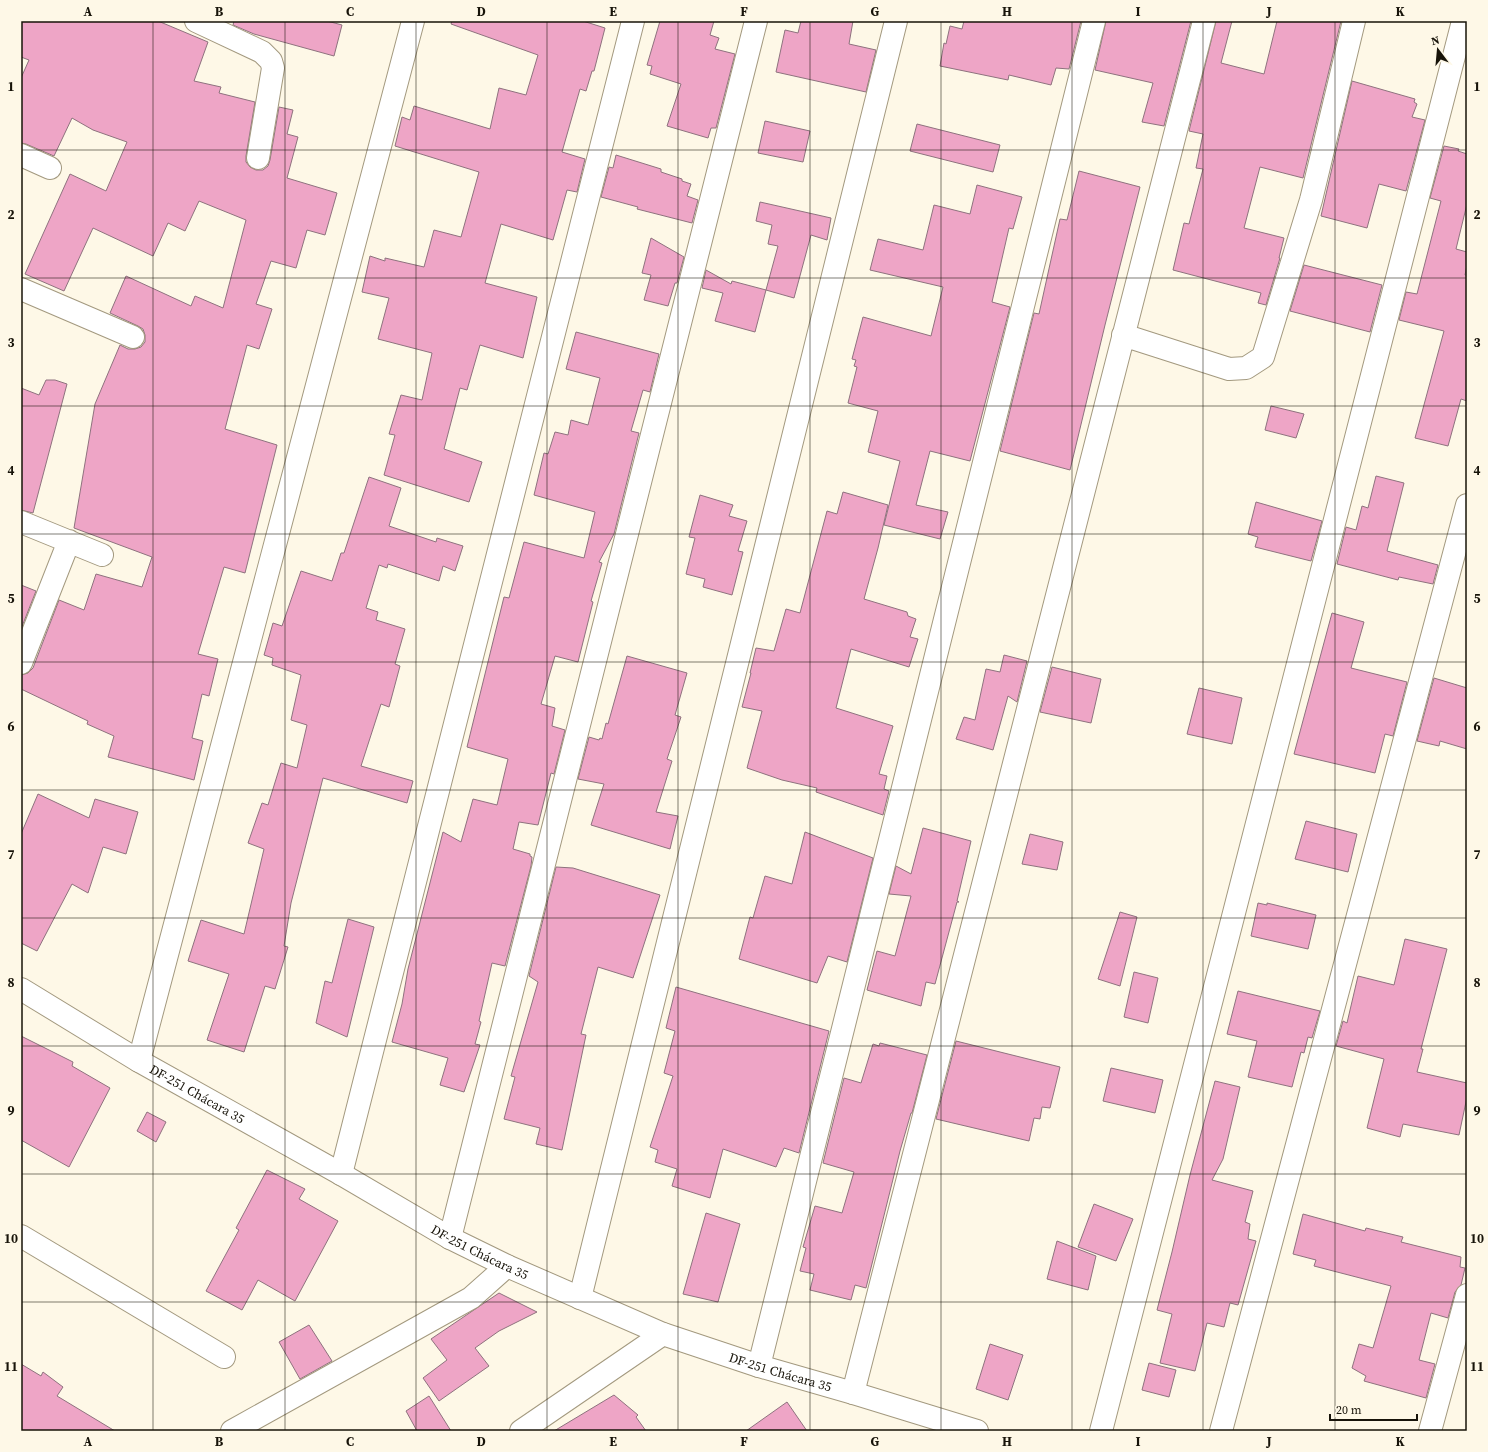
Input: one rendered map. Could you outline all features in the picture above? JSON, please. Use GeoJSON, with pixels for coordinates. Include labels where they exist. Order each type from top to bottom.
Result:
{"type":"FeatureCollection","features":[{"type":"Feature","properties":{"kind":"street"},"geometry":{"type":"LineString","coordinates":[[196,21],[262,52],[271,62],[273,68],[258,158]]}},
{"type":"Feature","properties":{"kind":"street"},"geometry":{"type":"LineString","coordinates":[[139,1061],[413,21]]}},
{"type":"Feature","properties":{"kind":"street"},"geometry":{"type":"LineString","coordinates":[[341,1174],[633,21]]}},
{"type":"Feature","properties":{"kind":"street"},"geometry":{"type":"LineString","coordinates":[[450,1238],[756,21]]}},
{"type":"Feature","properties":{"kind":"street"},"geometry":{"type":"LineString","coordinates":[[580,1298],[896,21]]}},
{"type":"Feature","properties":{"kind":"street"},"geometry":{"type":"LineString","coordinates":[[759,1366],[1094,21]]}},
{"type":"Feature","properties":{"kind":"street"},"geometry":{"type":"LineString","coordinates":[[853,1393],[1204,21]]}},
{"type":"Feature","properties":{"kind":"street"},"geometry":{"type":"LineString","coordinates":[[1124,335],[1229,369],[1246,368],[1264,357],[1311,200],[1354,21]]}},
{"type":"Feature","properties":{"kind":"street"},"geometry":{"type":"LineString","coordinates":[[1101,1431],[1463,21]]}},
{"type":"Feature","properties":{"kind":"street"},"geometry":{"type":"LineString","coordinates":[[21,155],[50,168]]}},
{"type":"Feature","properties":{"kind":"street"},"geometry":{"type":"LineString","coordinates":[[21,289],[133,337]]}},
{"type":"Feature","properties":{"kind":"street"},"geometry":{"type":"LineString","coordinates":[[1221,1431],[1467,505]]}},
{"type":"Feature","properties":{"kind":"street"},"geometry":{"type":"LineString","coordinates":[[21,522],[102,555]]}},
{"type":"Feature","properties":{"kind":"street"},"geometry":{"type":"LineString","coordinates":[[21,663],[69,541]]}},
{"type":"Feature","properties":{"kind":"street","name":"DF-251 Chácara 35"},"geometry":{"type":"LineString","coordinates":[[21,989],[139,1061],[341,1174],[450,1238],[507,1266],[664,1334],[759,1366],[978,1431]]}},
{"type":"Feature","properties":{"kind":"street"},"geometry":{"type":"LineString","coordinates":[[21,1236],[224,1357]]}},
{"type":"Feature","properties":{"kind":"street"},"geometry":{"type":"LineString","coordinates":[[232,1431],[471,1298],[507,1266]]}},
{"type":"Feature","properties":{"kind":"street"},"geometry":{"type":"LineString","coordinates":[[1430,1431],[1467,1295]]}},
{"type":"Feature","properties":{"kind":"street"},"geometry":{"type":"LineString","coordinates":[[521,1431],[664,1334]]}},
{"type":"Feature","properties":{"kind":"building"},"geometry":{"type":"Polygon","coordinates":[[[21,21],[158,21],[208,42],[194,81],[221,87],[219,93],[255,102],[246,156],[246,162],[250,167],[256,170],[263,170],[268,166],[279,107],[293,110],[287,134],[298,137],[287,178],[337,193],[325,235],[307,230],[296,268],[271,261],[256,304],[272,309],[259,349],[247,345],[225,429],[277,445],[245,573],[224,567],[198,654],[218,659],[209,696],[202,694],[192,738],[203,741],[194,780],[108,757],[114,736],[87,724],[88,721],[21,689],[21,675],[28,673],[33,668],[59,600],[84,610],[96,574],[142,587],[152,557],[74,528],[95,404],[120,345],[128,349],[135,349],[141,347],[145,342],[143,329],[110,313],[126,276],[191,306],[195,296],[223,308],[246,220],[199,201],[185,231],[168,223],[153,256],[93,228],[64,291],[25,274],[70,174],[106,191],[127,142],[93,130],[72,118],[54,156],[21,143],[21,78],[29,60],[21,57],[21,21]]]}},
{"type":"Feature","properties":{"kind":"building"},"geometry":{"type":"Polygon","coordinates":[[[234,21],[327,21],[342,25],[334,56],[254,34],[233,25],[234,21]]]}},
{"type":"Feature","properties":{"kind":"building"},"geometry":{"type":"Polygon","coordinates":[[[452,21],[583,21],[605,28],[594,71],[592,71],[586,91],[580,89],[562,152],[585,159],[577,192],[567,190],[553,240],[501,224],[485,283],[537,297],[523,358],[480,345],[467,390],[460,388],[444,449],[482,462],[469,502],[384,475],[395,435],[389,434],[401,395],[422,400],[432,353],[378,339],[389,298],[362,292],[370,256],[385,261],[385,258],[424,267],[434,230],[461,237],[479,172],[395,146],[402,117],[410,120],[414,106],[490,129],[499,88],[526,95],[538,55],[451,24],[452,21]]]}},
{"type":"Feature","properties":{"kind":"building"},"geometry":{"type":"Polygon","coordinates":[[[660,21],[714,21],[710,35],[719,38],[715,49],[735,54],[716,128],[711,128],[708,138],[667,126],[681,84],[650,74],[652,66],[647,65],[660,21]]]}},
{"type":"Feature","properties":{"kind":"building"},"geometry":{"type":"Polygon","coordinates":[[[801,21],[853,21],[849,44],[876,50],[866,92],[776,72],[785,30],[798,33],[801,21]]]}},
{"type":"Feature","properties":{"kind":"building"},"geometry":{"type":"Polygon","coordinates":[[[964,21],[1081,21],[1069,69],[1056,68],[1051,85],[1009,75],[1008,80],[940,66],[944,43],[946,44],[950,26],[962,29],[964,21]]]}},
{"type":"Feature","properties":{"kind":"building"},"geometry":{"type":"Polygon","coordinates":[[[1106,21],[1191,21],[1164,126],[1142,122],[1153,83],[1095,70],[1106,21]]]}},
{"type":"Feature","properties":{"kind":"building"},"geometry":{"type":"Polygon","coordinates":[[[1216,21],[1232,21],[1221,63],[1264,74],[1277,21],[1341,21],[1303,178],[1260,167],[1244,228],[1284,238],[1280,258],[1266,305],[1258,303],[1261,293],[1173,270],[1184,223],[1189,224],[1203,169],[1196,168],[1203,134],[1189,131],[1216,21]]]}},
{"type":"Feature","properties":{"kind":"building"},"geometry":{"type":"Polygon","coordinates":[[[1352,81],[1415,99],[1414,102],[1417,104],[1412,117],[1425,120],[1406,191],[1379,184],[1367,228],[1321,216],[1352,81]]]}},
{"type":"Feature","properties":{"kind":"building"},"geometry":{"type":"Polygon","coordinates":[[[765,121],[810,131],[803,162],[758,153],[765,121]]]}},
{"type":"Feature","properties":{"kind":"building"},"geometry":{"type":"Polygon","coordinates":[[[917,124],[1000,145],[993,172],[910,151],[917,124]]]}},
{"type":"Feature","properties":{"kind":"building"},"geometry":{"type":"Polygon","coordinates":[[[1444,146],[1459,149],[1458,151],[1467,154],[1467,204],[1456,249],[1467,252],[1465,275],[1467,275],[1467,401],[1461,399],[1448,446],[1415,438],[1444,331],[1399,320],[1406,292],[1417,294],[1441,201],[1430,198],[1444,146]]]}},
{"type":"Feature","properties":{"kind":"building"},"geometry":{"type":"Polygon","coordinates":[[[616,155],[661,169],[661,172],[682,179],[682,181],[691,184],[687,196],[698,200],[692,223],[637,209],[638,207],[601,197],[609,167],[613,168],[616,155]]]}},
{"type":"Feature","properties":{"kind":"building"},"geometry":{"type":"Polygon","coordinates":[[[1079,171],[1140,187],[1070,470],[1000,451],[1034,313],[1039,314],[1060,219],[1067,220],[1079,171]]]}},
{"type":"Feature","properties":{"kind":"building"},"geometry":{"type":"Polygon","coordinates":[[[977,185],[1022,197],[1013,229],[1009,228],[992,302],[1010,307],[970,461],[930,451],[916,505],[948,512],[940,539],[884,525],[900,461],[868,452],[878,411],[848,403],[857,367],[854,366],[856,360],[852,359],[863,317],[931,336],[943,287],[870,270],[878,239],[923,250],[934,205],[970,214],[977,185]]]}},
{"type":"Feature","properties":{"kind":"building"},"geometry":{"type":"Polygon","coordinates":[[[760,202],[831,218],[827,240],[811,235],[794,298],[766,290],[778,246],[768,244],[772,225],[756,221],[760,202]]]}},
{"type":"Feature","properties":{"kind":"building"},"geometry":{"type":"Polygon","coordinates":[[[651,238],[684,257],[677,283],[675,283],[668,306],[644,300],[651,275],[642,273],[651,238]]]}},
{"type":"Feature","properties":{"kind":"building"},"geometry":{"type":"Polygon","coordinates":[[[1304,265],[1382,285],[1370,332],[1290,311],[1304,265]]]}},
{"type":"Feature","properties":{"kind":"building"},"geometry":{"type":"Polygon","coordinates":[[[706,270],[731,284],[732,281],[766,290],[755,332],[715,321],[723,293],[702,288],[706,270]]]}},
{"type":"Feature","properties":{"kind":"building"},"geometry":{"type":"Polygon","coordinates":[[[576,332],[659,354],[650,392],[643,390],[631,431],[639,433],[614,534],[599,562],[602,563],[591,601],[593,602],[578,662],[555,656],[541,704],[555,708],[552,726],[565,730],[554,774],[551,773],[538,825],[519,822],[513,849],[530,854],[532,857],[531,866],[505,966],[492,963],[479,1021],[481,1022],[475,1044],[480,1045],[464,1092],[440,1085],[448,1058],[392,1042],[402,1004],[408,969],[443,832],[461,842],[473,799],[497,805],[508,759],[467,747],[504,597],[509,598],[524,542],[584,558],[595,512],[534,495],[544,453],[548,454],[555,432],[568,435],[571,420],[588,425],[600,378],[566,369],[576,332]]]}},
{"type":"Feature","properties":{"kind":"building"},"geometry":{"type":"Polygon","coordinates":[[[46,380],[55,380],[67,384],[33,513],[21,510],[21,388],[39,395],[46,380]]]}},
{"type":"Feature","properties":{"kind":"building"},"geometry":{"type":"Polygon","coordinates":[[[1271,406],[1304,414],[1296,438],[1265,430],[1271,406]]]}},
{"type":"Feature","properties":{"kind":"building"},"geometry":{"type":"Polygon","coordinates":[[[1376,476],[1404,483],[1387,551],[1438,565],[1433,584],[1399,577],[1398,580],[1337,564],[1346,527],[1356,530],[1362,506],[1368,508],[1376,476]]]}},
{"type":"Feature","properties":{"kind":"building"},"geometry":{"type":"Polygon","coordinates":[[[369,477],[401,488],[389,526],[436,542],[437,538],[463,546],[455,571],[443,566],[439,581],[388,564],[387,568],[379,565],[366,608],[378,612],[376,620],[405,629],[395,664],[400,666],[389,707],[381,704],[361,766],[413,781],[407,803],[323,778],[291,903],[284,946],[288,947],[275,989],[265,986],[244,1052],[207,1040],[229,974],[188,961],[201,920],[244,934],[264,849],[248,843],[262,803],[268,805],[281,763],[297,768],[307,725],[291,720],[301,675],[272,665],[273,658],[264,655],[273,623],[282,626],[301,571],[332,581],[341,553],[344,553],[369,477]]]}},
{"type":"Feature","properties":{"kind":"building"},"geometry":{"type":"Polygon","coordinates":[[[843,492],[888,505],[864,599],[907,612],[908,616],[916,619],[910,637],[918,639],[909,667],[851,649],[836,708],[893,726],[879,774],[887,776],[884,789],[889,791],[883,815],[816,792],[817,788],[782,780],[747,768],[762,711],[742,707],[756,648],[774,651],[786,609],[800,613],[827,511],[837,514],[843,492]]]}},
{"type":"Feature","properties":{"kind":"building"},"geometry":{"type":"Polygon","coordinates":[[[700,495],[733,505],[729,516],[747,521],[738,551],[743,552],[732,595],[703,587],[705,579],[686,574],[695,538],[689,537],[700,495]]]}},
{"type":"Feature","properties":{"kind":"building"},"geometry":{"type":"Polygon","coordinates":[[[1256,502],[1322,521],[1311,561],[1255,547],[1258,537],[1248,534],[1256,502]]]}},
{"type":"Feature","properties":{"kind":"building"},"geometry":{"type":"Polygon","coordinates":[[[21,585],[36,591],[21,629],[21,585]]]}},
{"type":"Feature","properties":{"kind":"building"},"geometry":{"type":"Polygon","coordinates":[[[1332,613],[1364,622],[1351,668],[1407,682],[1393,736],[1385,734],[1375,773],[1294,754],[1332,613]]]}},
{"type":"Feature","properties":{"kind":"building"},"geometry":{"type":"Polygon","coordinates":[[[1004,655],[1027,661],[1017,702],[1008,696],[993,750],[956,739],[964,717],[975,720],[986,669],[1000,672],[1004,655]]]}},
{"type":"Feature","properties":{"kind":"building"},"geometry":{"type":"Polygon","coordinates":[[[627,656],[687,673],[675,715],[681,717],[667,759],[672,761],[656,812],[678,816],[670,849],[591,825],[604,784],[578,779],[589,737],[599,740],[600,738],[602,739],[606,723],[608,724],[627,656]]]}},
{"type":"Feature","properties":{"kind":"building"},"geometry":{"type":"Polygon","coordinates":[[[1052,667],[1101,679],[1091,723],[1040,712],[1052,667]]]}},
{"type":"Feature","properties":{"kind":"building"},"geometry":{"type":"Polygon","coordinates":[[[1434,678],[1467,688],[1467,749],[1440,741],[1439,746],[1417,741],[1434,678]]]}},
{"type":"Feature","properties":{"kind":"building"},"geometry":{"type":"Polygon","coordinates":[[[1199,688],[1242,698],[1232,744],[1187,734],[1199,688]]]}},
{"type":"Feature","properties":{"kind":"building"},"geometry":{"type":"Polygon","coordinates":[[[38,794],[89,818],[95,799],[138,812],[126,854],[103,847],[88,893],[72,884],[37,951],[21,943],[21,834],[38,794]]]}},
{"type":"Feature","properties":{"kind":"building"},"geometry":{"type":"Polygon","coordinates":[[[1306,821],[1357,834],[1348,872],[1295,859],[1306,821]]]}},
{"type":"Feature","properties":{"kind":"building"},"geometry":{"type":"Polygon","coordinates":[[[923,828],[971,841],[957,901],[959,902],[957,902],[935,984],[926,982],[921,1006],[867,990],[877,951],[895,956],[911,896],[889,894],[896,866],[911,874],[923,828]]]}},
{"type":"Feature","properties":{"kind":"building"},"geometry":{"type":"Polygon","coordinates":[[[805,832],[873,858],[847,962],[828,956],[817,983],[739,959],[750,917],[753,918],[765,876],[792,884],[805,832]]]}},
{"type":"Feature","properties":{"kind":"building"},"geometry":{"type":"Polygon","coordinates":[[[1030,834],[1063,842],[1057,870],[1022,864],[1030,834]]]}},
{"type":"Feature","properties":{"kind":"building"},"geometry":{"type":"Polygon","coordinates":[[[556,867],[573,868],[660,895],[633,978],[598,967],[581,1034],[586,1035],[562,1150],[536,1144],[540,1128],[504,1119],[515,1077],[511,1076],[538,982],[529,976],[556,867]]]}},
{"type":"Feature","properties":{"kind":"building"},"geometry":{"type":"Polygon","coordinates":[[[1258,903],[1267,905],[1267,903],[1316,915],[1308,949],[1251,936],[1258,903]]]}},
{"type":"Feature","properties":{"kind":"building"},"geometry":{"type":"Polygon","coordinates":[[[1120,912],[1137,917],[1120,986],[1098,979],[1120,912]]]}},
{"type":"Feature","properties":{"kind":"building"},"geometry":{"type":"Polygon","coordinates":[[[348,919],[374,927],[347,1037],[316,1023],[325,981],[332,983],[348,919]]]}},
{"type":"Feature","properties":{"kind":"building"},"geometry":{"type":"Polygon","coordinates":[[[1405,939],[1447,949],[1421,1049],[1423,1049],[1417,1072],[1467,1083],[1467,1097],[1459,1135],[1403,1124],[1400,1137],[1367,1128],[1384,1059],[1336,1046],[1343,1021],[1347,1023],[1358,976],[1394,985],[1405,939]]]}},
{"type":"Feature","properties":{"kind":"building"},"geometry":{"type":"Polygon","coordinates":[[[1134,972],[1158,978],[1148,1023],[1124,1017],[1134,972]]]}},
{"type":"Feature","properties":{"kind":"building"},"geometry":{"type":"Polygon","coordinates":[[[676,987],[829,1031],[799,1153],[784,1148],[776,1167],[723,1149],[710,1198],[672,1186],[677,1169],[655,1162],[658,1150],[650,1147],[673,1076],[664,1073],[675,1031],[666,1028],[676,987]]]}},
{"type":"Feature","properties":{"kind":"building"},"geometry":{"type":"Polygon","coordinates":[[[1238,991],[1320,1011],[1312,1038],[1308,1037],[1304,1053],[1301,1052],[1292,1087],[1248,1077],[1257,1041],[1227,1034],[1238,991]]]}},
{"type":"Feature","properties":{"kind":"building"},"geometry":{"type":"Polygon","coordinates":[[[21,1036],[73,1062],[72,1066],[110,1088],[69,1167],[21,1140],[21,1036]]]}},
{"type":"Feature","properties":{"kind":"building"},"geometry":{"type":"Polygon","coordinates":[[[956,1041],[1060,1067],[1050,1108],[1042,1107],[1040,1119],[1034,1118],[1029,1141],[936,1119],[956,1041]]]}},
{"type":"Feature","properties":{"kind":"building"},"geometry":{"type":"Polygon","coordinates":[[[880,1043],[927,1055],[912,1113],[900,1151],[866,1288],[855,1285],[851,1300],[810,1290],[814,1274],[800,1271],[806,1248],[803,1247],[815,1206],[842,1213],[854,1172],[823,1163],[844,1078],[861,1083],[873,1044],[879,1046],[880,1043]]]}},
{"type":"Feature","properties":{"kind":"building"},"geometry":{"type":"Polygon","coordinates":[[[1111,1068],[1163,1080],[1155,1113],[1103,1101],[1111,1068]]]}},
{"type":"Feature","properties":{"kind":"building"},"geometry":{"type":"Polygon","coordinates":[[[1215,1081],[1240,1087],[1223,1159],[1212,1180],[1253,1191],[1245,1222],[1250,1224],[1248,1239],[1256,1241],[1238,1305],[1230,1303],[1224,1327],[1207,1323],[1195,1371],[1160,1363],[1172,1314],[1157,1310],[1215,1081]]]}},
{"type":"Feature","properties":{"kind":"building"},"geometry":{"type":"Polygon","coordinates":[[[147,1112],[166,1122],[156,1142],[137,1131],[147,1112]]]}},
{"type":"Feature","properties":{"kind":"building"},"geometry":{"type":"Polygon","coordinates":[[[267,1170],[305,1189],[299,1199],[338,1221],[295,1301],[258,1280],[242,1310],[206,1291],[239,1230],[236,1228],[267,1170]]]}},
{"type":"Feature","properties":{"kind":"building"},"geometry":{"type":"Polygon","coordinates":[[[1094,1204],[1133,1219],[1116,1261],[1078,1247],[1094,1204]]]}},
{"type":"Feature","properties":{"kind":"building"},"geometry":{"type":"Polygon","coordinates":[[[706,1213],[740,1224],[718,1302],[683,1294],[706,1213]]]}},
{"type":"Feature","properties":{"kind":"building"},"geometry":{"type":"Polygon","coordinates":[[[1303,1214],[1365,1231],[1366,1228],[1403,1237],[1401,1242],[1461,1257],[1460,1267],[1465,1268],[1461,1285],[1455,1292],[1448,1318],[1431,1313],[1419,1360],[1435,1364],[1426,1398],[1364,1381],[1366,1376],[1352,1368],[1359,1344],[1373,1348],[1391,1286],[1314,1266],[1316,1260],[1293,1254],[1303,1214]]]}},
{"type":"Feature","properties":{"kind":"building"},"geometry":{"type":"Polygon","coordinates":[[[1057,1241],[1096,1256],[1088,1290],[1047,1279],[1057,1241]]]}},
{"type":"Feature","properties":{"kind":"building"},"geometry":{"type":"Polygon","coordinates":[[[499,1293],[537,1312],[499,1331],[475,1348],[489,1366],[439,1401],[423,1378],[447,1360],[431,1339],[499,1293]]]}},
{"type":"Feature","properties":{"kind":"building"},"geometry":{"type":"Polygon","coordinates":[[[309,1325],[332,1361],[300,1379],[279,1342],[309,1325]]]}},
{"type":"Feature","properties":{"kind":"building"},"geometry":{"type":"Polygon","coordinates":[[[990,1344],[1023,1355],[1008,1400],[976,1389],[990,1344]]]}},
{"type":"Feature","properties":{"kind":"building"},"geometry":{"type":"Polygon","coordinates":[[[1149,1363],[1176,1370],[1169,1397],[1142,1390],[1149,1363]]]}},
{"type":"Feature","properties":{"kind":"building"},"geometry":{"type":"Polygon","coordinates":[[[21,1364],[41,1376],[43,1372],[63,1387],[57,1396],[115,1431],[21,1431],[21,1364]]]}},
{"type":"Feature","properties":{"kind":"building"},"geometry":{"type":"Polygon","coordinates":[[[614,1395],[638,1415],[636,1417],[646,1431],[554,1431],[614,1395]]]}},
{"type":"Feature","properties":{"kind":"building"},"geometry":{"type":"Polygon","coordinates":[[[429,1396],[451,1431],[417,1431],[406,1411],[429,1396]]]}},
{"type":"Feature","properties":{"kind":"building"},"geometry":{"type":"Polygon","coordinates":[[[787,1402],[807,1431],[746,1431],[787,1402]]]}}]}
